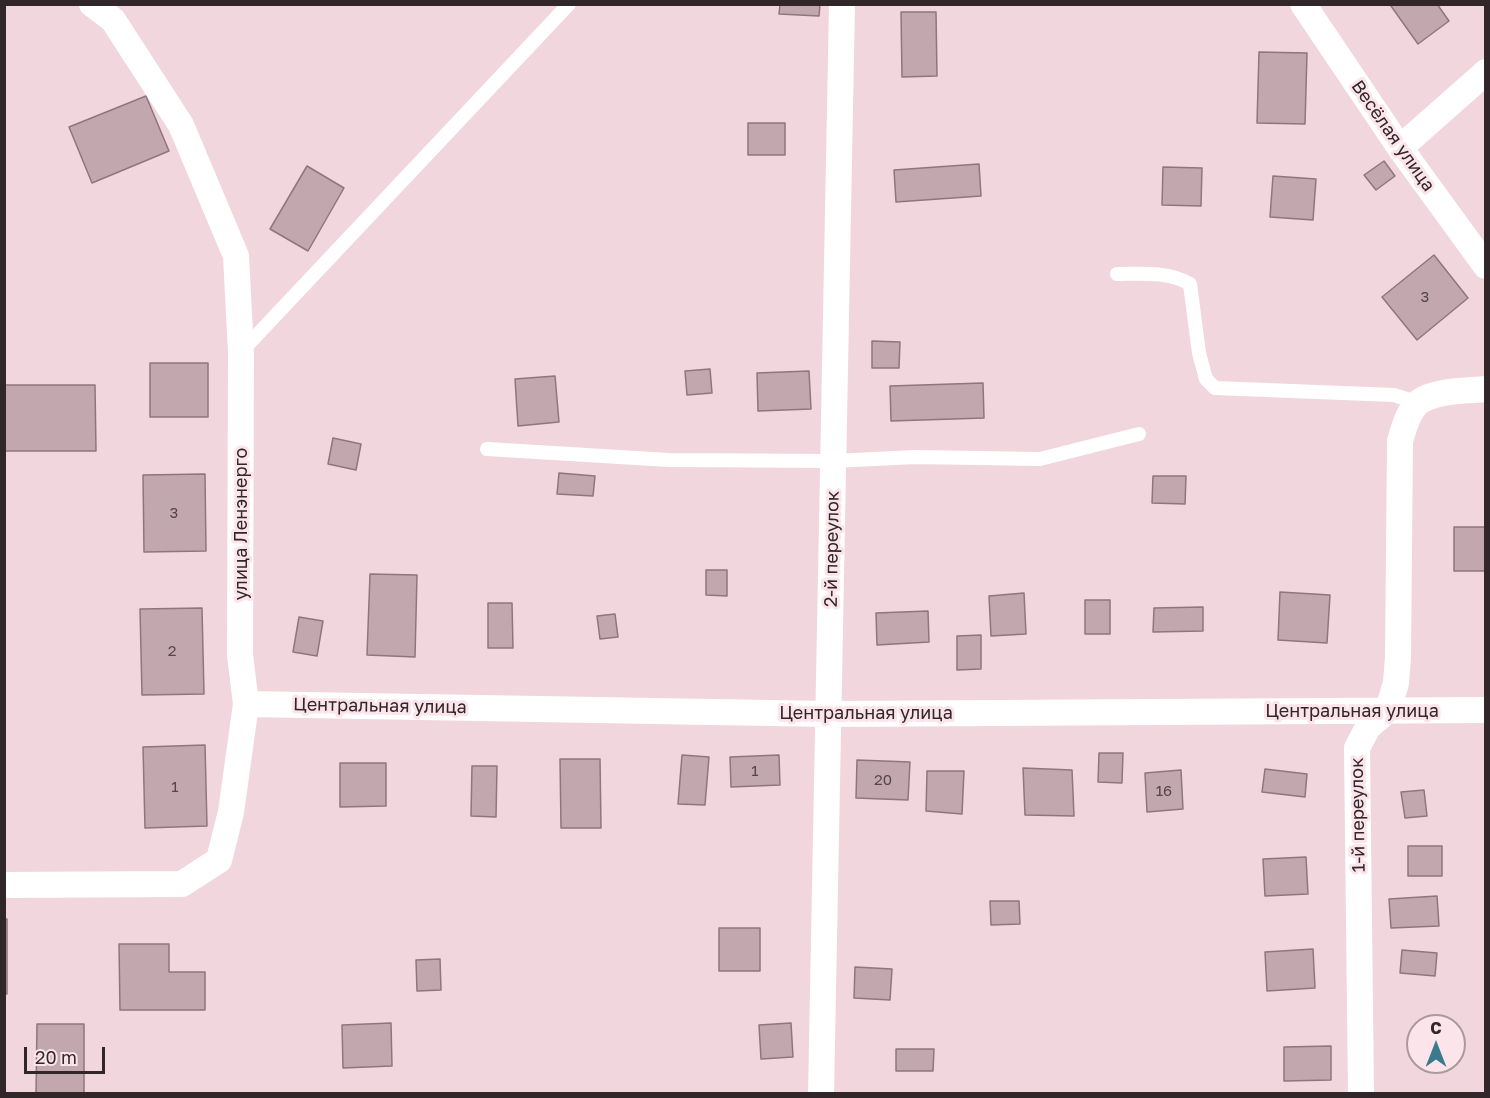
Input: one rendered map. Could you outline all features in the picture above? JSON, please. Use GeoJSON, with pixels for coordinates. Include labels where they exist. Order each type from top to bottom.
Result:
{"type":"FeatureCollection","features":[{"type":"Feature","properties":{"kind":"street","name":"улица Ленэнерго"},"geometry":{"type":"LineString","coordinates":[[4,885],[182,884],[219,860],[231,812],[246,704],[240,655],[241,351],[236,255],[181,125],[113,20],[92,4]]}},
{"type":"Feature","properties":{"kind":"street","name":"2-й переулок"},"geometry":{"type":"LineString","coordinates":[[821,1094],[842,4]]}},
{"type":"Feature","properties":{"kind":"street","name":"Весёлая улица"},"geometry":{"type":"LineString","coordinates":[[1303,4],[1485,266]]}},
{"type":"Feature","properties":{"kind":"street"},"geometry":{"type":"LineString","coordinates":[[1401,148],[1485,72]]}},
{"type":"Feature","properties":{"kind":"street"},"geometry":{"type":"LineString","coordinates":[[1388,710],[1396,682],[1398,657],[1400,441],[1407,418],[1419,403],[1440,394],[1475,390]]}},
{"type":"Feature","properties":{"kind":"street","name":"Центральная улица"},"geometry":{"type":"LineString","coordinates":[[246,704],[829,714],[1485,710]]}},
{"type":"Feature","properties":{"kind":"street","name":"1-й переулок"},"geometry":{"type":"LineString","coordinates":[[1362,1094],[1357,748],[1368,726],[1388,710]]}},
{"type":"Feature","properties":{"kind":"lane"},"geometry":{"type":"LineString","coordinates":[[241,351],[569,4]]}},
{"type":"Feature","properties":{"kind":"lane"},"geometry":{"type":"LineString","coordinates":[[1117,274],[1160,274],[1182,279],[1190,284],[1199,353],[1206,379],[1215,388],[1394,395],[1419,403]]}},
{"type":"Feature","properties":{"kind":"lane"},"geometry":{"type":"LineString","coordinates":[[488,449],[669,460],[834,461],[915,457],[1040,459],[1139,434]]}},
{"type":"Feature","properties":{"kind":"building"},"geometry":{"type":"Polygon","coordinates":[[[780,4],[820,4],[819,16],[779,14],[780,4]]]}},
{"type":"Feature","properties":{"kind":"building"},"geometry":{"type":"Polygon","coordinates":[[[1393,4],[1437,4],[1449,21],[1418,44],[1391,6],[1393,4]]]}},
{"type":"Feature","properties":{"kind":"building"},"geometry":{"type":"Polygon","coordinates":[[[901,12],[936,12],[937,76],[902,77],[901,12]]]}},
{"type":"Feature","properties":{"kind":"building"},"geometry":{"type":"Polygon","coordinates":[[[1259,52],[1307,53],[1305,124],[1257,123],[1259,52]]]}},
{"type":"Feature","properties":{"kind":"building"},"geometry":{"type":"Polygon","coordinates":[[[146,96],[169,151],[92,183],[69,127],[146,96]]]}},
{"type":"Feature","properties":{"kind":"building"},"geometry":{"type":"Polygon","coordinates":[[[748,123],[785,123],[785,155],[748,155],[748,123]]]}},
{"type":"Feature","properties":{"kind":"building"},"geometry":{"type":"Polygon","coordinates":[[[1384,161],[1395,176],[1376,190],[1364,175],[1384,161]]]}},
{"type":"Feature","properties":{"kind":"building"},"geometry":{"type":"Polygon","coordinates":[[[979,164],[981,196],[896,202],[894,170],[979,164]]]}},
{"type":"Feature","properties":{"kind":"building"},"geometry":{"type":"Polygon","coordinates":[[[307,166],[344,188],[308,251],[270,229],[307,166]]]}},
{"type":"Feature","properties":{"kind":"building"},"geometry":{"type":"Polygon","coordinates":[[[1163,167],[1202,168],[1201,206],[1162,205],[1163,167]]]}},
{"type":"Feature","properties":{"kind":"building"},"geometry":{"type":"Polygon","coordinates":[[[1273,176],[1316,179],[1313,220],[1270,217],[1273,176]]]}},
{"type":"Feature","properties":{"kind":"building"},"geometry":{"type":"Polygon","coordinates":[[[1434,255],[1468,298],[1417,340],[1382,297],[1434,255]]]}},
{"type":"Feature","properties":{"kind":"building"},"geometry":{"type":"Polygon","coordinates":[[[872,341],[900,342],[899,368],[872,368],[872,341]]]}},
{"type":"Feature","properties":{"kind":"building"},"geometry":{"type":"Polygon","coordinates":[[[150,363],[208,363],[208,417],[150,417],[150,363]]]}},
{"type":"Feature","properties":{"kind":"building"},"geometry":{"type":"Polygon","coordinates":[[[710,369],[712,393],[687,395],[685,371],[710,369]]]}},
{"type":"Feature","properties":{"kind":"building"},"geometry":{"type":"Polygon","coordinates":[[[809,371],[811,409],[758,411],[757,373],[809,371]]]}},
{"type":"Feature","properties":{"kind":"building"},"geometry":{"type":"Polygon","coordinates":[[[555,376],[559,422],[518,426],[515,379],[555,376]]]}},
{"type":"Feature","properties":{"kind":"building"},"geometry":{"type":"Polygon","coordinates":[[[983,383],[984,418],[891,421],[890,386],[983,383]]]}},
{"type":"Feature","properties":{"kind":"building"},"geometry":{"type":"Polygon","coordinates":[[[4,385],[95,385],[96,451],[4,451],[4,385]]]}},
{"type":"Feature","properties":{"kind":"building"},"geometry":{"type":"Polygon","coordinates":[[[333,438],[361,444],[356,470],[328,464],[333,438]]]}},
{"type":"Feature","properties":{"kind":"building"},"geometry":{"type":"Polygon","coordinates":[[[559,473],[595,476],[593,496],[557,494],[559,473]]]}},
{"type":"Feature","properties":{"kind":"building"},"geometry":{"type":"Polygon","coordinates":[[[205,474],[206,551],[144,552],[143,475],[205,474]]]}},
{"type":"Feature","properties":{"kind":"building"},"geometry":{"type":"Polygon","coordinates":[[[1153,476],[1186,476],[1185,504],[1152,503],[1153,476]]]}},
{"type":"Feature","properties":{"kind":"building"},"geometry":{"type":"Polygon","coordinates":[[[1454,527],[1486,527],[1486,571],[1454,571],[1454,527]]]}},
{"type":"Feature","properties":{"kind":"building"},"geometry":{"type":"Polygon","coordinates":[[[706,570],[727,570],[727,596],[706,595],[706,570]]]}},
{"type":"Feature","properties":{"kind":"building"},"geometry":{"type":"Polygon","coordinates":[[[370,574],[417,575],[415,657],[367,655],[370,574]]]}},
{"type":"Feature","properties":{"kind":"building"},"geometry":{"type":"Polygon","coordinates":[[[1280,592],[1330,595],[1327,643],[1278,640],[1280,592]]]}},
{"type":"Feature","properties":{"kind":"building"},"geometry":{"type":"Polygon","coordinates":[[[1024,593],[1026,634],[991,636],[989,596],[1024,593]]]}},
{"type":"Feature","properties":{"kind":"building"},"geometry":{"type":"Polygon","coordinates":[[[1085,600],[1110,600],[1110,634],[1085,634],[1085,600]]]}},
{"type":"Feature","properties":{"kind":"building"},"geometry":{"type":"Polygon","coordinates":[[[488,603],[512,603],[513,648],[488,648],[488,603]]]}},
{"type":"Feature","properties":{"kind":"building"},"geometry":{"type":"Polygon","coordinates":[[[1203,607],[1203,631],[1153,632],[1154,608],[1203,607]]]}},
{"type":"Feature","properties":{"kind":"building"},"geometry":{"type":"Polygon","coordinates":[[[202,608],[204,694],[142,695],[140,609],[202,608]]]}},
{"type":"Feature","properties":{"kind":"building"},"geometry":{"type":"Polygon","coordinates":[[[928,611],[929,642],[877,645],[876,613],[928,611]]]}},
{"type":"Feature","properties":{"kind":"building"},"geometry":{"type":"Polygon","coordinates":[[[615,614],[618,637],[600,639],[597,616],[615,614]]]}},
{"type":"Feature","properties":{"kind":"building"},"geometry":{"type":"Polygon","coordinates":[[[299,617],[323,621],[317,656],[293,652],[299,617]]]}},
{"type":"Feature","properties":{"kind":"building"},"geometry":{"type":"Polygon","coordinates":[[[981,635],[981,669],[957,670],[957,636],[981,635]]]}},
{"type":"Feature","properties":{"kind":"building"},"geometry":{"type":"Polygon","coordinates":[[[205,745],[207,826],[145,828],[143,747],[205,745]]]}},
{"type":"Feature","properties":{"kind":"building"},"geometry":{"type":"Polygon","coordinates":[[[1099,753],[1123,753],[1122,783],[1098,782],[1099,753]]]}},
{"type":"Feature","properties":{"kind":"building"},"geometry":{"type":"Polygon","coordinates":[[[682,755],[709,757],[705,805],[678,804],[682,755]]]}},
{"type":"Feature","properties":{"kind":"building"},"geometry":{"type":"Polygon","coordinates":[[[779,755],[780,785],[731,787],[730,757],[779,755]]]}},
{"type":"Feature","properties":{"kind":"building"},"geometry":{"type":"Polygon","coordinates":[[[560,759],[600,759],[601,828],[561,828],[560,759]]]}},
{"type":"Feature","properties":{"kind":"building"},"geometry":{"type":"Polygon","coordinates":[[[857,760],[910,762],[908,800],[856,798],[857,760]]]}},
{"type":"Feature","properties":{"kind":"building"},"geometry":{"type":"Polygon","coordinates":[[[340,763],[386,763],[386,806],[340,807],[340,763]]]}},
{"type":"Feature","properties":{"kind":"building"},"geometry":{"type":"Polygon","coordinates":[[[472,766],[497,766],[496,817],[471,816],[472,766]]]}},
{"type":"Feature","properties":{"kind":"building"},"geometry":{"type":"Polygon","coordinates":[[[1023,768],[1072,770],[1074,816],[1025,815],[1023,768]]]}},
{"type":"Feature","properties":{"kind":"building"},"geometry":{"type":"Polygon","coordinates":[[[1265,769],[1307,774],[1305,797],[1262,792],[1265,769]]]}},
{"type":"Feature","properties":{"kind":"building"},"geometry":{"type":"Polygon","coordinates":[[[1181,770],[1183,809],[1147,812],[1145,773],[1181,770]]]}},
{"type":"Feature","properties":{"kind":"building"},"geometry":{"type":"Polygon","coordinates":[[[927,771],[964,771],[962,814],[926,811],[927,771]]]}},
{"type":"Feature","properties":{"kind":"building"},"geometry":{"type":"Polygon","coordinates":[[[1424,790],[1427,816],[1405,818],[1401,792],[1424,790]]]}},
{"type":"Feature","properties":{"kind":"building"},"geometry":{"type":"Polygon","coordinates":[[[1408,846],[1442,846],[1442,876],[1408,876],[1408,846]]]}},
{"type":"Feature","properties":{"kind":"building"},"geometry":{"type":"Polygon","coordinates":[[[1306,857],[1308,894],[1265,896],[1263,859],[1306,857]]]}},
{"type":"Feature","properties":{"kind":"building"},"geometry":{"type":"Polygon","coordinates":[[[1437,896],[1439,926],[1391,928],[1389,899],[1437,896]]]}},
{"type":"Feature","properties":{"kind":"building"},"geometry":{"type":"Polygon","coordinates":[[[990,901],[1019,901],[1020,924],[991,925],[990,901]]]}},
{"type":"Feature","properties":{"kind":"building"},"geometry":{"type":"Polygon","coordinates":[[[4,919],[7,919],[7,994],[4,994],[4,919]]]}},
{"type":"Feature","properties":{"kind":"building"},"geometry":{"type":"Polygon","coordinates":[[[719,928],[760,928],[760,971],[719,971],[719,928]]]}},
{"type":"Feature","properties":{"kind":"building"},"geometry":{"type":"Polygon","coordinates":[[[119,944],[169,944],[169,972],[205,972],[205,1010],[120,1010],[119,944]]]}},
{"type":"Feature","properties":{"kind":"building"},"geometry":{"type":"Polygon","coordinates":[[[1313,949],[1315,988],[1267,991],[1265,952],[1313,949]]]}},
{"type":"Feature","properties":{"kind":"building"},"geometry":{"type":"Polygon","coordinates":[[[1402,950],[1437,953],[1435,976],[1400,973],[1402,950]]]}},
{"type":"Feature","properties":{"kind":"building"},"geometry":{"type":"Polygon","coordinates":[[[440,959],[441,990],[417,991],[416,960],[440,959]]]}},
{"type":"Feature","properties":{"kind":"building"},"geometry":{"type":"Polygon","coordinates":[[[855,967],[892,969],[890,1000],[854,998],[855,967]]]}},
{"type":"Feature","properties":{"kind":"building"},"geometry":{"type":"Polygon","coordinates":[[[391,1023],[392,1066],[343,1068],[342,1025],[391,1023]]]}},
{"type":"Feature","properties":{"kind":"building"},"geometry":{"type":"Polygon","coordinates":[[[791,1023],[793,1057],[761,1059],[759,1025],[791,1023]]]}},
{"type":"Feature","properties":{"kind":"building"},"geometry":{"type":"Polygon","coordinates":[[[37,1024],[84,1024],[84,1094],[36,1094],[37,1024]]]}},
{"type":"Feature","properties":{"kind":"building"},"geometry":{"type":"Polygon","coordinates":[[[1331,1046],[1331,1080],[1284,1081],[1284,1047],[1331,1046]]]}},
{"type":"Feature","properties":{"kind":"building"},"geometry":{"type":"Polygon","coordinates":[[[896,1049],[934,1049],[933,1071],[896,1071],[896,1049]]]}}]}
